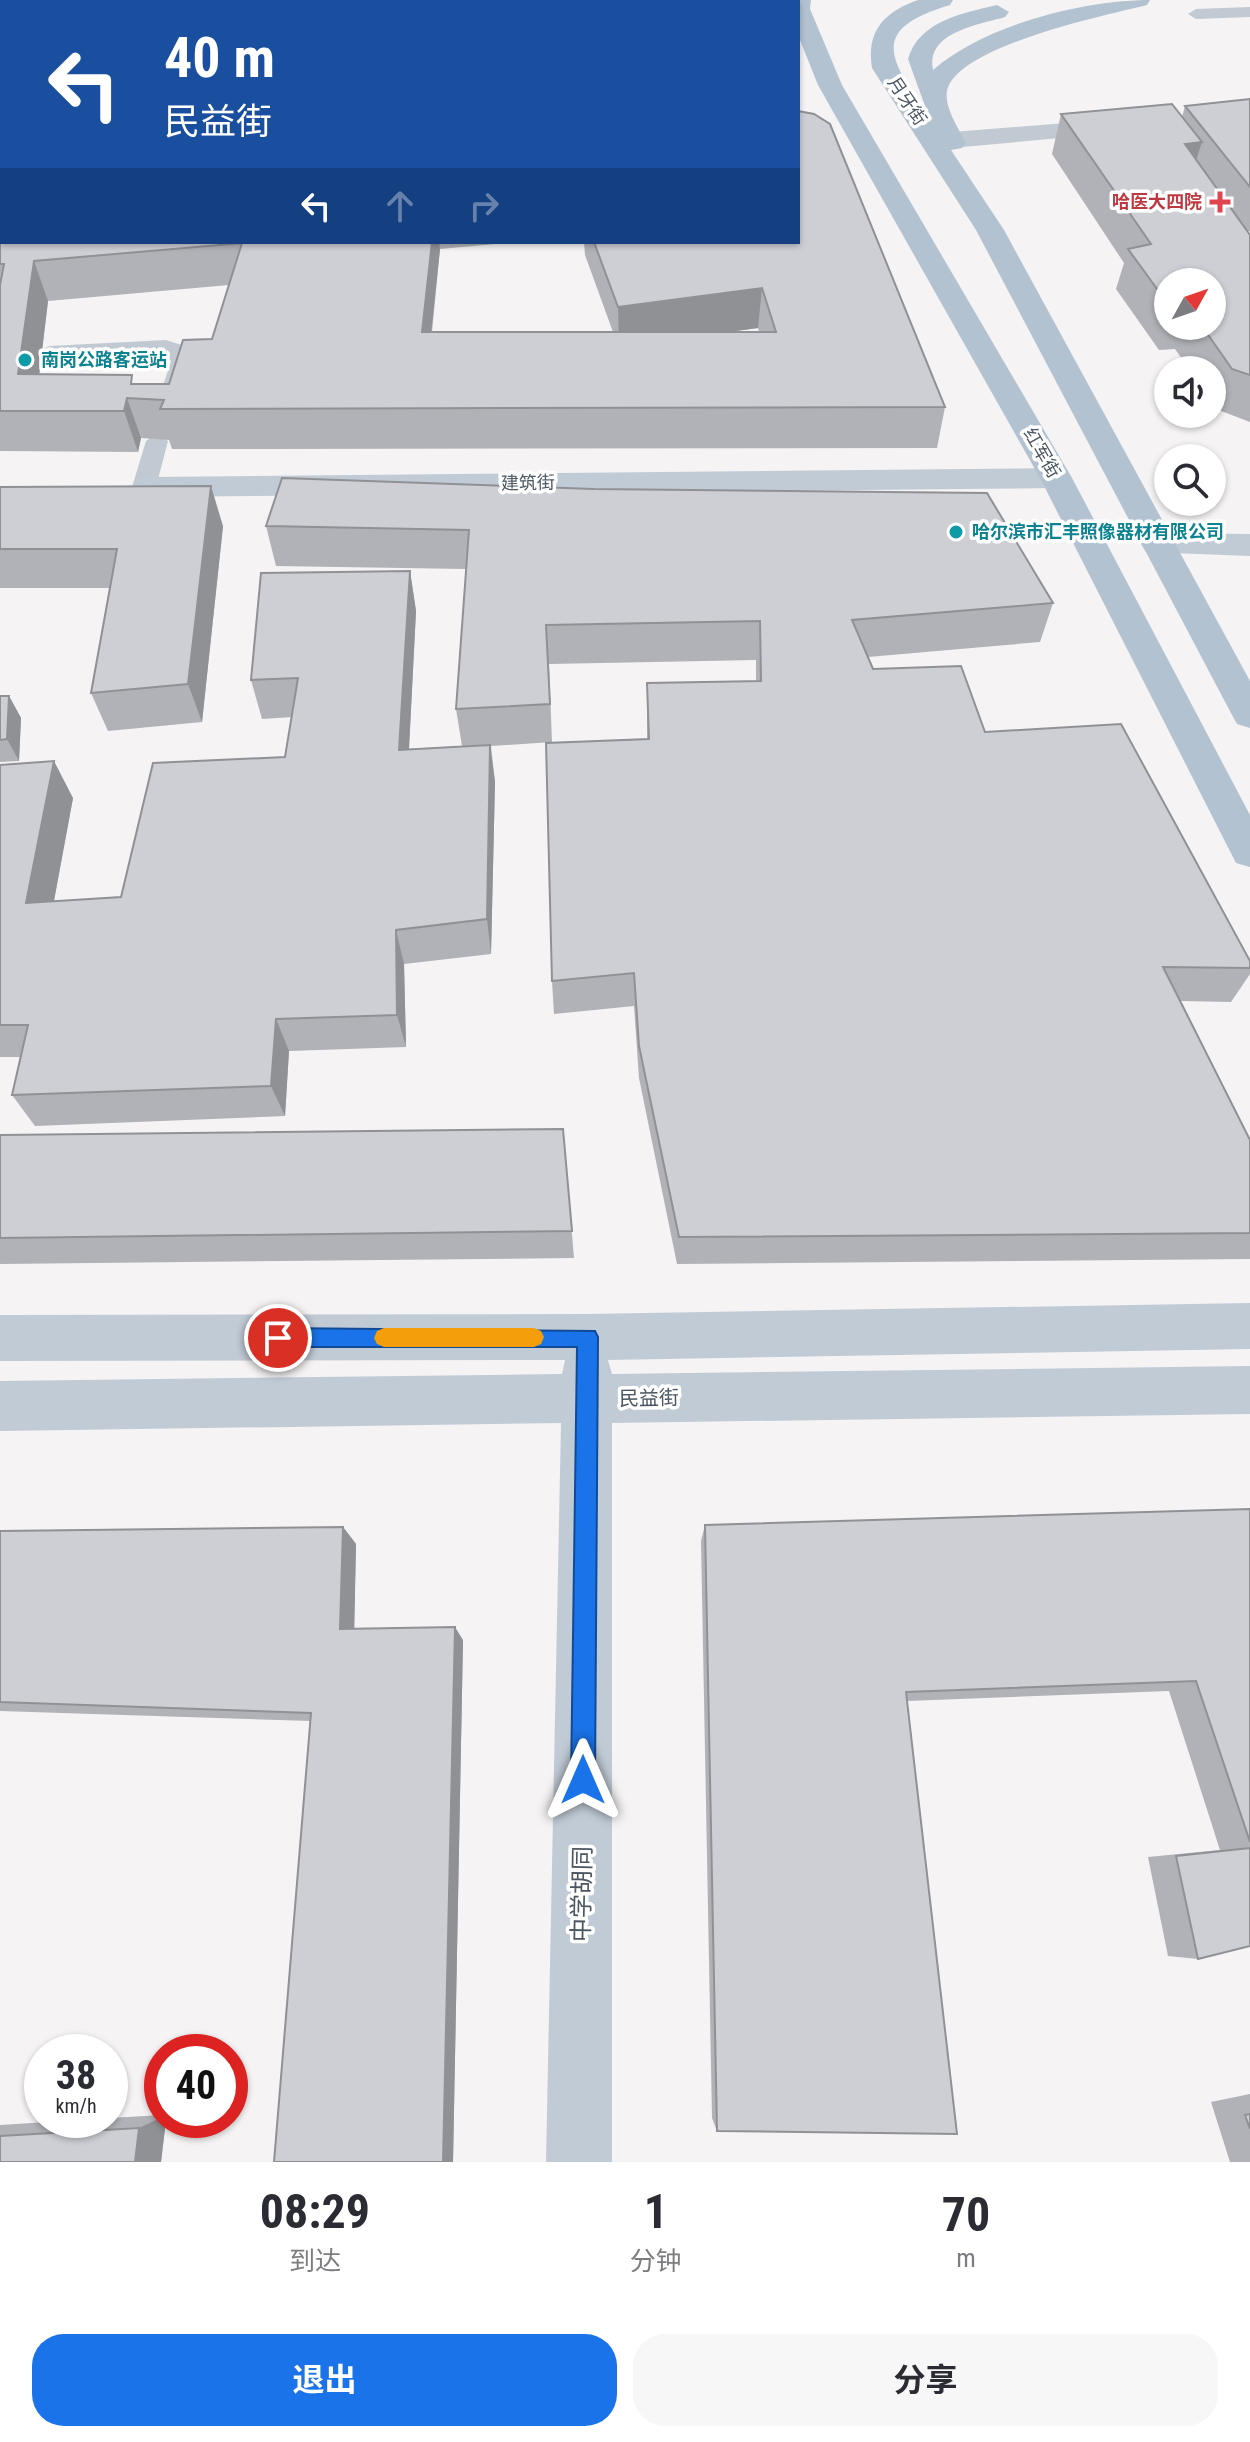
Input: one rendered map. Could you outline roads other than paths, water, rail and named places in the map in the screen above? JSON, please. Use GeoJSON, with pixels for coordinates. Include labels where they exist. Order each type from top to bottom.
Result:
{"type":"FeatureCollection","features":[{"type":"Feature","properties":{"kind":"main road","name":"月牙街"},"geometry":{"type":"LineString","coordinates":[[942,0],[902,15],[882,34],[879,48],[884,68],[943,141]]}},
{"type":"Feature","properties":{"kind":"main road"},"geometry":{"type":"LineString","coordinates":[[938,106],[935,91],[939,77],[989,43],[1139,0]]}},
{"type":"Feature","properties":{"kind":"main road","name":"月牙街"},"geometry":{"type":"LineString","coordinates":[[943,141],[938,106],[922,72],[920,57],[925,45],[953,26],[1025,4]]}},
{"type":"Feature","properties":{"kind":"main road","name":"红军街"},"geometry":{"type":"LineString","coordinates":[[800,11],[830,85],[1056,478],[1250,852]]}},
{"type":"Feature","properties":{"kind":"main road"},"geometry":{"type":"LineString","coordinates":[[943,141],[1250,715]]}},
{"type":"Feature","properties":{"kind":"main road","name":"建筑街"},"geometry":{"type":"LineString","coordinates":[[128,487],[1056,478]]}},
{"type":"Feature","properties":{"kind":"main road"},"geometry":{"type":"LineString","coordinates":[[1158,544],[1250,545]]}},
{"type":"Feature","properties":{"kind":"main road"},"geometry":{"type":"LineString","coordinates":[[0,1338],[587,1337],[1250,1326]]}},
{"type":"Feature","properties":{"kind":"main road","name":"中学胡同"},"geometry":{"type":"LineString","coordinates":[[579,2162],[587,1337]]}},
{"type":"Feature","properties":{"kind":"main road","name":"民益街"},"geometry":{"type":"LineString","coordinates":[[0,1406],[1250,1390]]}},
{"type":"Feature","properties":{"kind":"street"},"geometry":{"type":"LineString","coordinates":[[943,141],[1140,125]]}},
{"type":"Feature","properties":{"kind":"lane"},"geometry":{"type":"LineString","coordinates":[[1196,14],[1250,12]]}},
{"type":"Feature","properties":{"kind":"lane"},"geometry":{"type":"LineString","coordinates":[[49,352],[166,346],[177,351],[182,361],[160,431],[128,487]]}},
{"type":"Feature","properties":{"kind":"place","name":"哈医大四院"},"geometry":{"type":"Point","coordinates":[1220,202]}},
{"type":"Feature","properties":{"kind":"place","name":"南岗公路客运站"},"geometry":{"type":"Point","coordinates":[25,360]}},
{"type":"Feature","properties":{"kind":"place","name":"哈尔滨市汇丰照像器材有限公司"},"geometry":{"type":"Point","coordinates":[956,532]}}]}
